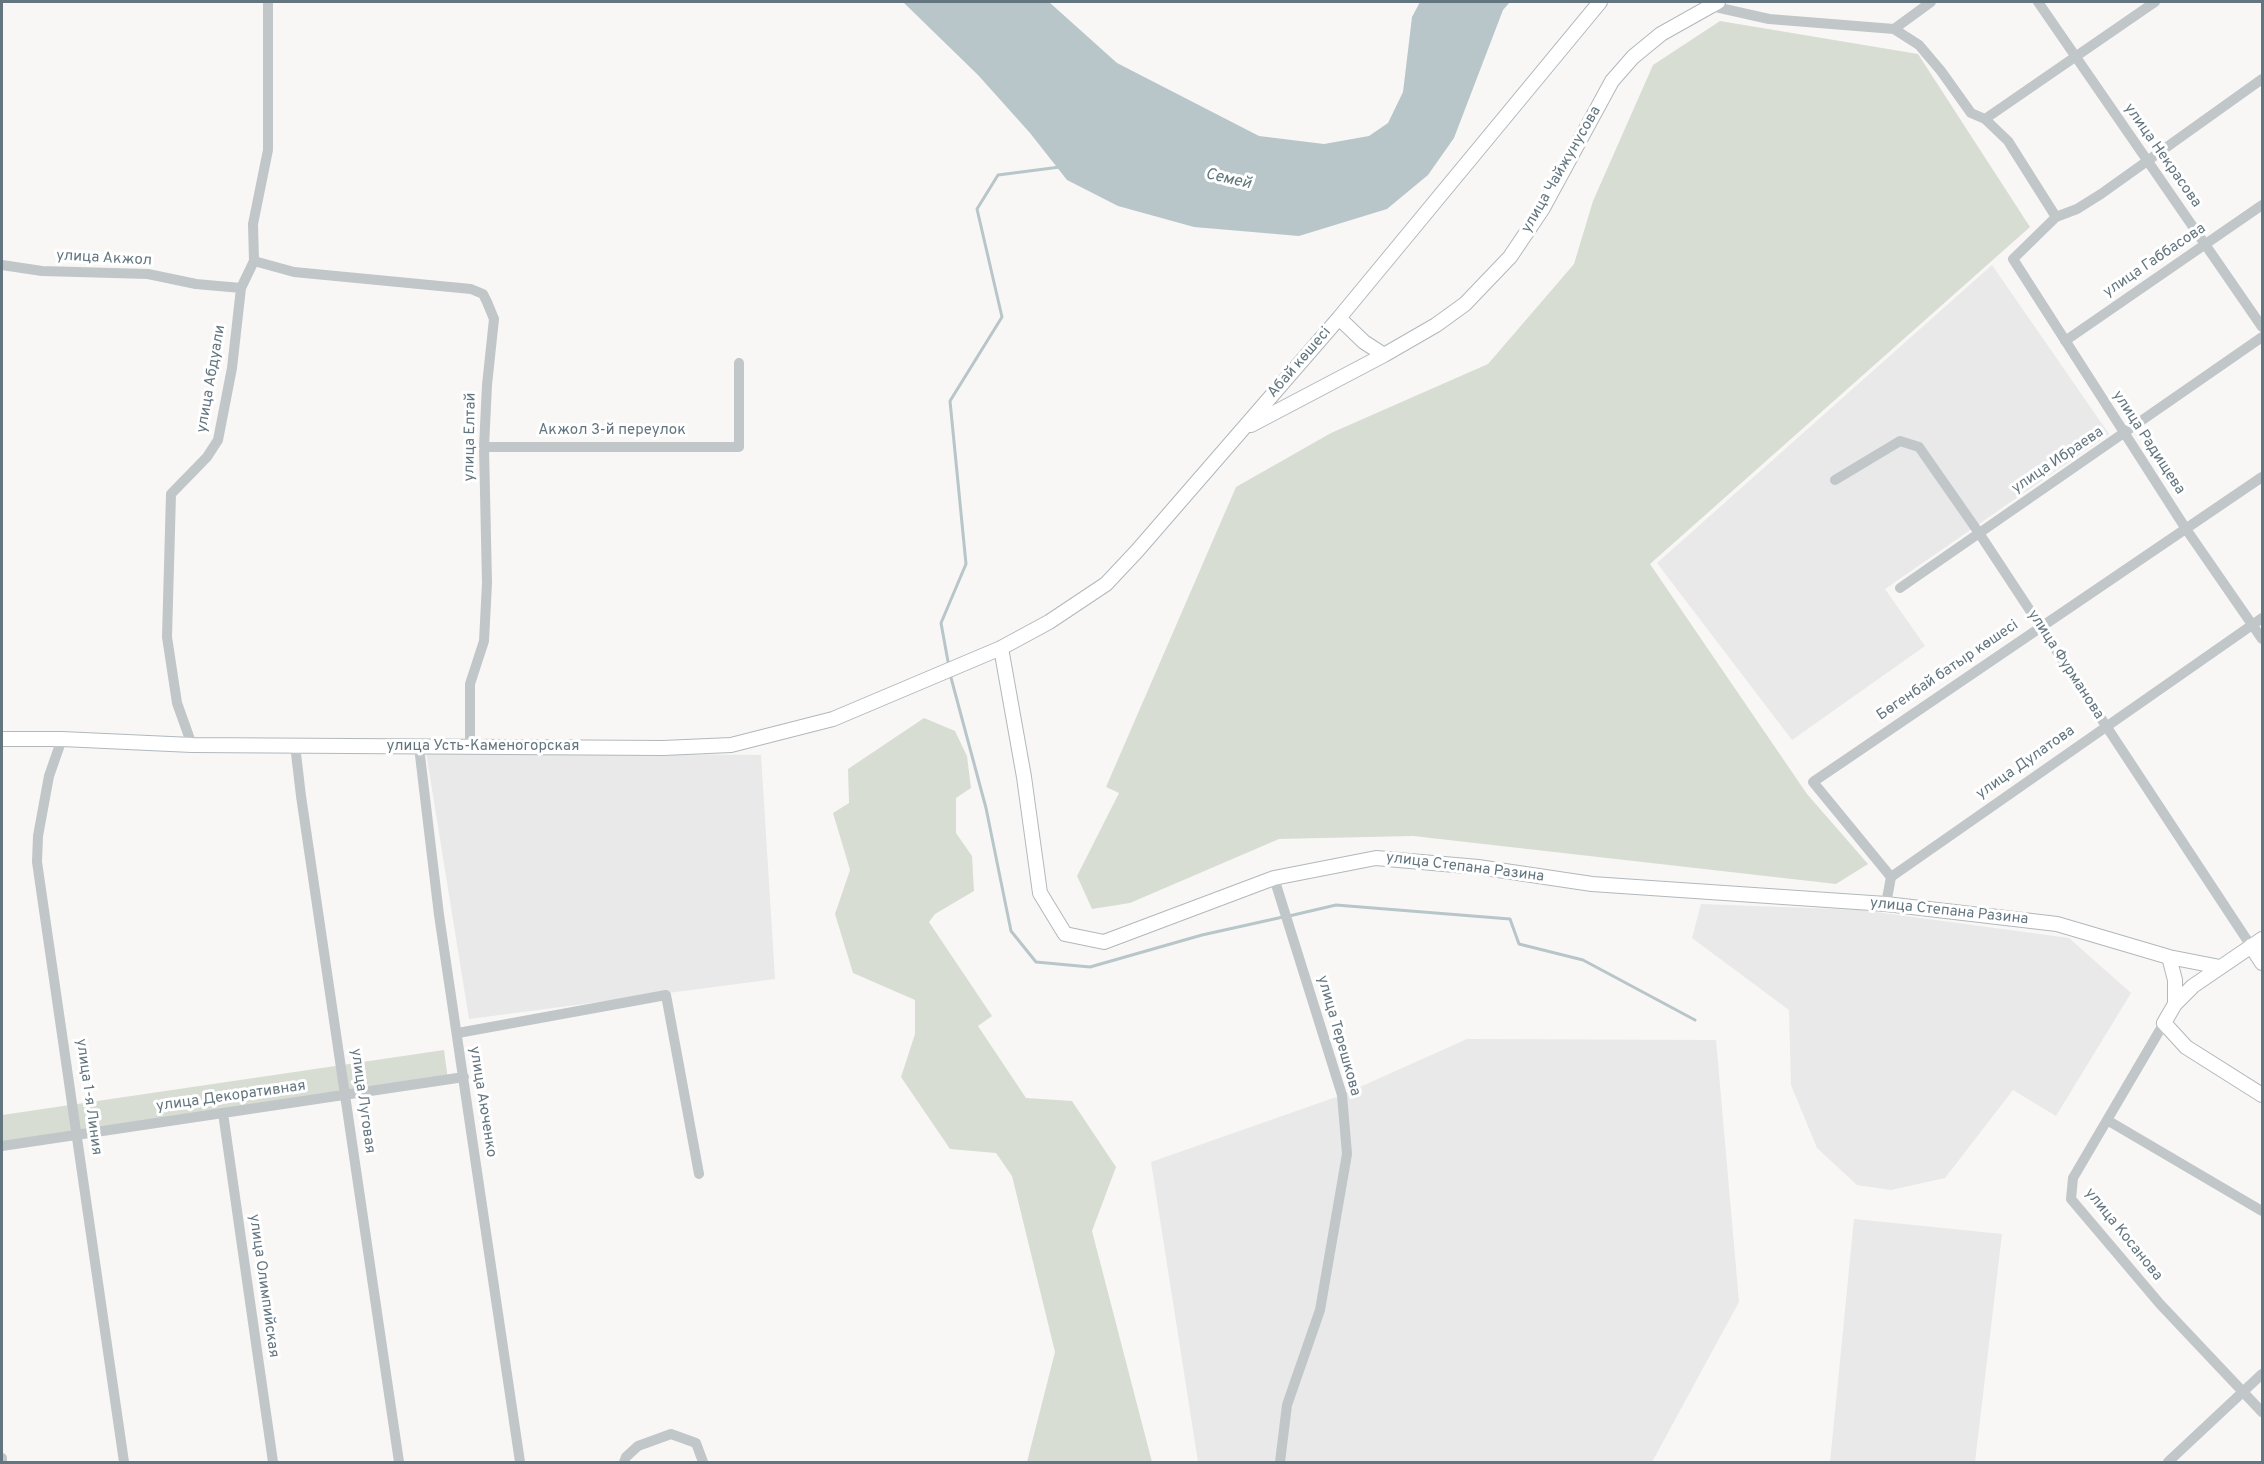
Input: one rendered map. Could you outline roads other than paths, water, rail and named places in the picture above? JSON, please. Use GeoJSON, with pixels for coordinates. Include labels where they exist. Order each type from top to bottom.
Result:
{"type":"FeatureCollection","features":[{"type":"Feature","properties":{"kind":"main road","name":"Абай көшесі"},"geometry":{"type":"LineString","coordinates":[[951,667],[1001,648],[1049,622],[1106,584],[1339,318],[1600,2]]}},
{"type":"Feature","properties":{"kind":"main road","name":"улица Чайжунусова"},"geometry":{"type":"LineString","coordinates":[[1242,430],[1384,355],[1436,325],[1465,304],[1510,257],[1543,208],[1612,81],[1633,57],[1661,34],[1714,4]]}},
{"type":"Feature","properties":{"kind":"main road"},"geometry":{"type":"LineString","coordinates":[[1339,318],[1364,342],[1384,355]]}},
{"type":"Feature","properties":{"kind":"main road","name":"улица Степана Разина"},"geometry":{"type":"LineString","coordinates":[[1001,648],[1024,777],[1040,892],[1065,934],[1104,942],[1274,878],[1376,858],[1478,867],[1592,884],[1886,904],[2057,924],[2169,957],[2220,967]]}},
{"type":"Feature","properties":{"kind":"main road","name":"улица Усть-Каменогорская"},"geometry":{"type":"LineString","coordinates":[[2,739],[62,739],[192,745],[418,747],[663,748],[731,745],[811,726],[951,667]]}},
{"type":"Feature","properties":{"kind":"main road"},"geometry":{"type":"LineString","coordinates":[[2257,943],[2220,967],[2175,1004],[2164,1023],[2186,1047],[2262,1095]]}},
{"type":"Feature","properties":{"kind":"main road","name":"улица Фурманова"},"geometry":{"type":"LineString","coordinates":[[2257,943],[2262,963]]}},
{"type":"Feature","properties":{"kind":"main road"},"geometry":{"type":"LineString","coordinates":[[2169,957],[2175,980],[2175,1004]]}},
{"type":"Feature","properties":{"kind":"street","name":"улица Абдуали"},"geometry":{"type":"LineString","coordinates":[[192,745],[177,703],[167,637],[171,494],[207,457],[219,440],[232,368],[241,288],[254,261],[253,224],[268,150],[267,2]]}},
{"type":"Feature","properties":{"kind":"street"},"geometry":{"type":"LineString","coordinates":[[1931,2],[1894,28],[1919,45],[1941,70],[1971,113],[1985,119],[2008,141],[2056,217],[2078,209],[2148,162],[2262,79]]}},
{"type":"Feature","properties":{"kind":"street","name":"улица Некрасова"},"geometry":{"type":"LineString","coordinates":[[2038,2],[2262,327]]}},
{"type":"Feature","properties":{"kind":"street"},"geometry":{"type":"LineString","coordinates":[[1985,119],[2155,2]]}},
{"type":"Feature","properties":{"kind":"street","name":"улица Чайжунусова"},"geometry":{"type":"LineString","coordinates":[[1714,4],[1769,19],[1894,28]]}},
{"type":"Feature","properties":{"kind":"street","name":"улица Габбасова"},"geometry":{"type":"LineString","coordinates":[[2065,341],[2262,205]]}},
{"type":"Feature","properties":{"kind":"street","name":"улица Радищева"},"geometry":{"type":"LineString","coordinates":[[2056,217],[2013,259],[2186,529],[2262,639]]}},
{"type":"Feature","properties":{"kind":"street","name":"улица Елтай"},"geometry":{"type":"LineString","coordinates":[[254,261],[294,272],[471,289],[483,294],[494,319],[487,385],[484,447],[487,584],[483,641],[470,684],[470,747]]}},
{"type":"Feature","properties":{"kind":"street","name":"улица Акжол"},"geometry":{"type":"LineString","coordinates":[[2,265],[42,271],[148,274],[196,285],[241,288]]}},
{"type":"Feature","properties":{"kind":"street","name":"улица Ибраева"},"geometry":{"type":"LineString","coordinates":[[1900,588],[2262,337]]}},
{"type":"Feature","properties":{"kind":"street","name":"Акжол 3-й переулок"},"geometry":{"type":"LineString","coordinates":[[484,447],[739,447],[739,363]]}},
{"type":"Feature","properties":{"kind":"street","name":"улица Фурманова"},"geometry":{"type":"LineString","coordinates":[[1835,480],[1900,441],[1919,447],[1979,533],[2105,726],[2257,943]]}},
{"type":"Feature","properties":{"kind":"street","name":"Бөгенбай батыр көшесі"},"geometry":{"type":"LineString","coordinates":[[1890,877],[1813,782],[2262,477]]}},
{"type":"Feature","properties":{"kind":"street","name":"улица Дулатова"},"geometry":{"type":"LineString","coordinates":[[1890,877],[2262,618]]}},
{"type":"Feature","properties":{"kind":"street","name":"улица 1-я Линия"},"geometry":{"type":"LineString","coordinates":[[62,739],[49,776],[38,836],[37,862],[124,1462]]}},
{"type":"Feature","properties":{"kind":"street","name":"улица Луговая"},"geometry":{"type":"LineString","coordinates":[[295,745],[399,1462]]}},
{"type":"Feature","properties":{"kind":"street","name":"улица Аюченко"},"geometry":{"type":"LineString","coordinates":[[418,747],[439,915],[520,1462]]}},
{"type":"Feature","properties":{"kind":"street"},"geometry":{"type":"LineString","coordinates":[[1886,904],[1890,877]]}},
{"type":"Feature","properties":{"kind":"street","name":"улица Терешкова"},"geometry":{"type":"LineString","coordinates":[[1274,878],[1342,1095],[1347,1154],[1320,1310],[1287,1405],[1280,1462]]}},
{"type":"Feature","properties":{"kind":"street"},"geometry":{"type":"LineString","coordinates":[[458,1033],[666,995],[699,1174]]}},
{"type":"Feature","properties":{"kind":"street","name":"улица Косанова"},"geometry":{"type":"LineString","coordinates":[[2164,1023],[2073,1178],[2071,1199],[2160,1304],[2245,1391],[2262,1412]]}},
{"type":"Feature","properties":{"kind":"street","name":"улица Декоративная"},"geometry":{"type":"LineString","coordinates":[[2,1146],[464,1077]]}},
{"type":"Feature","properties":{"kind":"street","name":"улица Олимпийская"},"geometry":{"type":"LineString","coordinates":[[223,1113],[273,1462]]}},
{"type":"Feature","properties":{"kind":"street"},"geometry":{"type":"LineString","coordinates":[[2107,1120],[2262,1211]]}},
{"type":"Feature","properties":{"kind":"street"},"geometry":{"type":"LineString","coordinates":[[2168,1462],[2262,1374]]}},
{"type":"Feature","properties":{"kind":"street"},"geometry":{"type":"LineString","coordinates":[[624,1462],[626,1456],[638,1446],[671,1434],[696,1443],[703,1462]]}},
{"type":"Feature","properties":{"kind":"water","name":"Семей"},"geometry":{"type":"Polygon","coordinates":[[[903,2],[1049,2],[1117,63],[1259,136],[1324,144],[1369,136],[1388,123],[1403,92],[1412,17],[1420,2],[1510,2],[1503,10],[1454,138],[1428,175],[1387,209],[1299,236],[1194,227],[1118,206],[1067,180],[1030,133],[978,75],[903,2]]]}},
{"type":"Feature","properties":{"kind":"waterway"},"geometry":{"type":"LineString","coordinates":[[949,667],[941,623],[966,564],[950,401],[1002,317],[977,209],[998,175],[1060,167]]}},
{"type":"Feature","properties":{"kind":"waterway"},"geometry":{"type":"LineString","coordinates":[[950,674],[986,808],[1011,931],[1036,962],[1090,967],[1202,935],[1283,917]]}},
{"type":"Feature","properties":{"kind":"waterway"},"geometry":{"type":"LineString","coordinates":[[1289,916],[1336,905],[1510,919],[1519,944],[1583,960],[1695,1020]]}}]}
